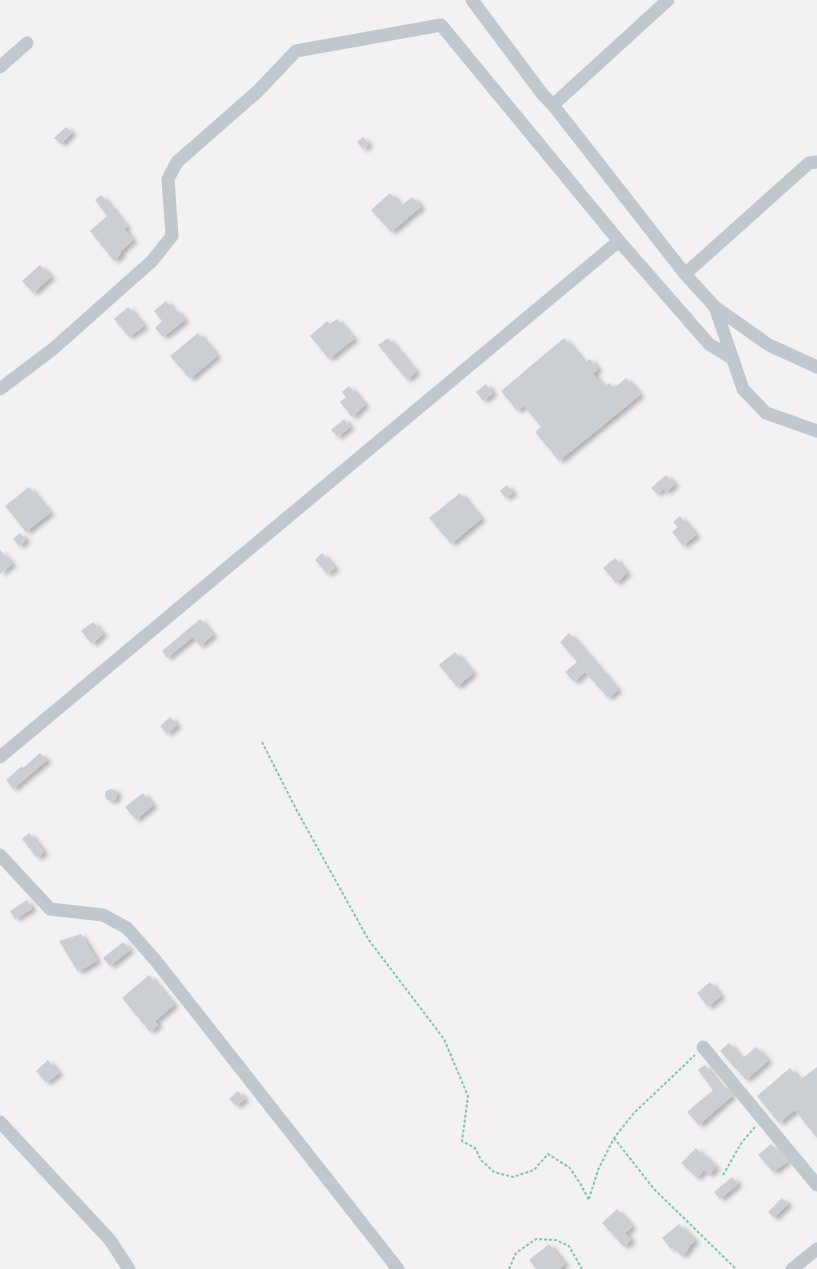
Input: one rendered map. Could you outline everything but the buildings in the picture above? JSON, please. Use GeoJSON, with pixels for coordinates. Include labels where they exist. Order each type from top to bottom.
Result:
{"type":"FeatureCollection","features":[{"type":"Feature","properties":{"kind":"street"},"geometry":{"type":"LineString","coordinates":[[472,0],[543,95],[553,105],[686,274],[715,307],[769,345],[817,367]]}},
{"type":"Feature","properties":{"kind":"street"},"geometry":{"type":"LineString","coordinates":[[553,105],[668,0]]}},
{"type":"Feature","properties":{"kind":"street"},"geometry":{"type":"LineString","coordinates":[[0,389],[53,349],[152,261],[172,236],[168,179],[177,162],[258,91],[296,51],[441,25],[619,241],[709,344],[733,358]]}},
{"type":"Feature","properties":{"kind":"street"},"geometry":{"type":"LineString","coordinates":[[0,67],[27,43]]}},
{"type":"Feature","properties":{"kind":"street"},"geometry":{"type":"LineString","coordinates":[[686,274],[809,163],[817,162]]}},
{"type":"Feature","properties":{"kind":"street"},"geometry":{"type":"LineString","coordinates":[[0,757],[619,241]]}},
{"type":"Feature","properties":{"kind":"street"},"geometry":{"type":"LineString","coordinates":[[715,307],[743,389],[766,414],[817,431]]}},
{"type":"Feature","properties":{"kind":"street"},"geometry":{"type":"LineString","coordinates":[[0,855],[50,909],[103,915],[127,928],[156,961],[398,1269]]}},
{"type":"Feature","properties":{"kind":"street"},"geometry":{"type":"LineString","coordinates":[[703,1048],[817,1185]]}},
{"type":"Feature","properties":{"kind":"street"},"geometry":{"type":"LineString","coordinates":[[0,1122],[110,1240],[129,1269]]}},
{"type":"Feature","properties":{"kind":"street"},"geometry":{"type":"LineString","coordinates":[[792,1269],[817,1248]]}},
{"type":"Feature","properties":{"kind":"path"},"geometry":{"type":"LineString","coordinates":[[262,742],[296,808],[368,939],[444,1039],[468,1096],[462,1141],[475,1148],[481,1160],[494,1172],[512,1177],[534,1170],[548,1154],[570,1168],[589,1200],[598,1170],[614,1138],[634,1113],[703,1048]]}},
{"type":"Feature","properties":{"kind":"path"},"geometry":{"type":"LineString","coordinates":[[723,1175],[742,1142],[762,1119]]}},
{"type":"Feature","properties":{"kind":"path"},"geometry":{"type":"LineString","coordinates":[[614,1138],[654,1189],[736,1269]]}},
{"type":"Feature","properties":{"kind":"path"},"geometry":{"type":"LineString","coordinates":[[509,1269],[516,1253],[536,1239],[556,1240],[569,1246],[582,1269]]}}]}
